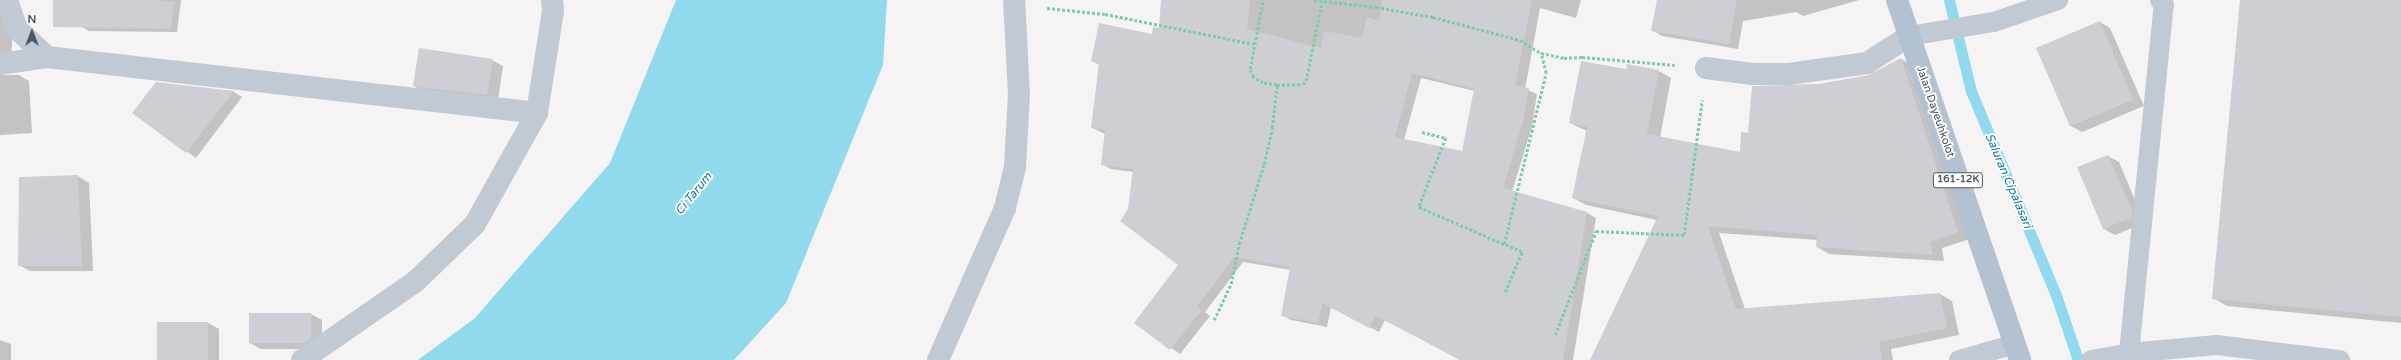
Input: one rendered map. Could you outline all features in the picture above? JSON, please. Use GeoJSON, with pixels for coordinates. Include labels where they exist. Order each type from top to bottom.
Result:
{"type":"FeatureCollection","features":[{"type":"Feature","properties":{"kind":"main road","name":"Jalan Dayeuhkolot"},"geometry":{"type":"LineString","coordinates":[[1896,0],[2017,352]]}},
{"type":"Feature","properties":{"kind":"street"},"geometry":{"type":"LineString","coordinates":[[7,0],[18,29],[47,57]]}},
{"type":"Feature","properties":{"kind":"street"},"geometry":{"type":"LineString","coordinates":[[302,360],[416,281],[475,224],[537,113],[553,11],[552,0]]}},
{"type":"Feature","properties":{"kind":"street"},"geometry":{"type":"LineString","coordinates":[[938,360],[1005,208],[1015,167],[1019,94],[1014,2]]}},
{"type":"Feature","properties":{"kind":"street"},"geometry":{"type":"LineString","coordinates":[[1706,68],[1753,74],[1789,74],[1867,63],[1909,36]]}},
{"type":"Feature","properties":{"kind":"street"},"geometry":{"type":"LineString","coordinates":[[0,64],[47,57],[537,113]]}},
{"type":"Feature","properties":{"kind":"lane"},"geometry":{"type":"LineString","coordinates":[[1909,36],[1994,22],[2058,0]]}},
{"type":"Feature","properties":{"kind":"lane"},"geometry":{"type":"LineString","coordinates":[[2129,353],[2164,5],[2160,0]]}},
{"type":"Feature","properties":{"kind":"lane"},"geometry":{"type":"LineString","coordinates":[[2094,359],[2129,353],[2217,345],[2340,360]]}},
{"type":"Feature","properties":{"kind":"lane"},"geometry":{"type":"LineString","coordinates":[[1959,360],[2017,352]]}},
{"type":"Feature","properties":{"kind":"path"},"geometry":{"type":"LineString","coordinates":[[1262,0],[1250,70],[1253,77],[1263,83],[1277,85],[1303,84],[1306,81],[1322,2]]}},
{"type":"Feature","properties":{"kind":"path"},"geometry":{"type":"LineString","coordinates":[[1314,0],[1376,7],[1433,18],[1520,40],[1541,52],[1564,58],[1582,57],[1706,68],[1684,235],[1596,231],[1555,335]]}},
{"type":"Feature","properties":{"kind":"path"},"geometry":{"type":"LineString","coordinates":[[1014,2],[1105,14],[1254,44]]}},
{"type":"Feature","properties":{"kind":"path"},"geometry":{"type":"LineString","coordinates":[[1504,244],[1546,73],[1541,52]]}},
{"type":"Feature","properties":{"kind":"path"},"geometry":{"type":"LineString","coordinates":[[1214,320],[1231,284],[1239,244],[1264,164],[1272,128],[1277,85]]}},
{"type":"Feature","properties":{"kind":"path"},"geometry":{"type":"LineString","coordinates":[[1422,132],[1446,138],[1419,207],[1522,252],[1505,292]]}},
{"type":"Feature","properties":{"kind":"water","name":"Ci Tarum"},"geometry":{"type":"Polygon","coordinates":[[[676,0],[887,0],[883,65],[786,303],[734,360],[418,360],[475,318],[610,163],[676,0]]]}},
{"type":"Feature","properties":{"kind":"building"},"geometry":{"type":"Polygon","coordinates":[[[53,0],[153,0],[174,2],[171,29],[53,27],[53,0]]]}},
{"type":"Feature","properties":{"kind":"building"},"geometry":{"type":"Polygon","coordinates":[[[1161,0],[1250,0],[1247,29],[1321,48],[1324,31],[1362,38],[1367,17],[1379,21],[1382,0],[1532,0],[1515,86],[1529,88],[1523,121],[1503,188],[1587,212],[1563,360],[1461,360],[1376,316],[1369,328],[1322,303],[1318,323],[1281,316],[1290,267],[1234,257],[1197,307],[1202,310],[1170,350],[1134,323],[1178,265],[1120,221],[1128,209],[1133,169],[1101,165],[1105,130],[1091,128],[1099,63],[1091,61],[1099,23],[1152,34],[1153,27],[1159,28],[1161,0]],[[1412,73],[1395,137],[1462,151],[1474,89],[1412,73]]]}},
{"type":"Feature","properties":{"kind":"building"},"geometry":{"type":"Polygon","coordinates":[[[1657,0],[1737,0],[1729,44],[1651,31],[1657,0]]]}},
{"type":"Feature","properties":{"kind":"building"},"geometry":{"type":"Polygon","coordinates":[[[2240,0],[2401,0],[2401,317],[2212,299],[2240,0]]]}},
{"type":"Feature","properties":{"kind":"building"},"geometry":{"type":"Polygon","coordinates":[[[2100,21],[2133,100],[2070,126],[2036,48],[2100,21]]]}},
{"type":"Feature","properties":{"kind":"building"},"geometry":{"type":"Polygon","coordinates":[[[419,48],[493,59],[487,95],[413,86],[419,48]]]}},
{"type":"Feature","properties":{"kind":"building"},"geometry":{"type":"Polygon","coordinates":[[[1901,58],[1958,232],[1930,242],[1933,255],[1816,247],[1817,235],[1708,226],[1736,309],[1940,293],[1947,328],[1879,342],[1882,360],[1590,360],[1658,216],[1572,198],[1587,127],[1569,123],[1581,61],[1626,69],[1627,64],[1659,70],[1647,134],[1740,152],[1741,132],[1748,133],[1752,86],[1819,84],[1869,75],[1901,58]]]}},
{"type":"Feature","properties":{"kind":"building"},"geometry":{"type":"Polygon","coordinates":[[[156,82],[234,91],[186,153],[132,113],[156,82]]]}},
{"type":"Feature","properties":{"kind":"building"},"geometry":{"type":"Polygon","coordinates":[[[2108,155],[2132,210],[2131,218],[2103,229],[2077,167],[2108,155]]]}},
{"type":"Feature","properties":{"kind":"building"},"geometry":{"type":"Polygon","coordinates":[[[78,175],[82,266],[18,266],[19,177],[78,175]]]}},
{"type":"Feature","properties":{"kind":"building"},"geometry":{"type":"Polygon","coordinates":[[[249,313],[311,313],[311,338],[304,343],[249,343],[249,313]]]}},
{"type":"Feature","properties":{"kind":"building"},"geometry":{"type":"Polygon","coordinates":[[[157,322],[208,322],[208,360],[157,360],[157,322]]]}},
{"type":"Feature","properties":{"kind":"waterway","name":"Saluran Cipalasari"},"geometry":{"type":"LineString","coordinates":[[1949,0],[1971,91],[2057,298],[2078,360]]}}]}
